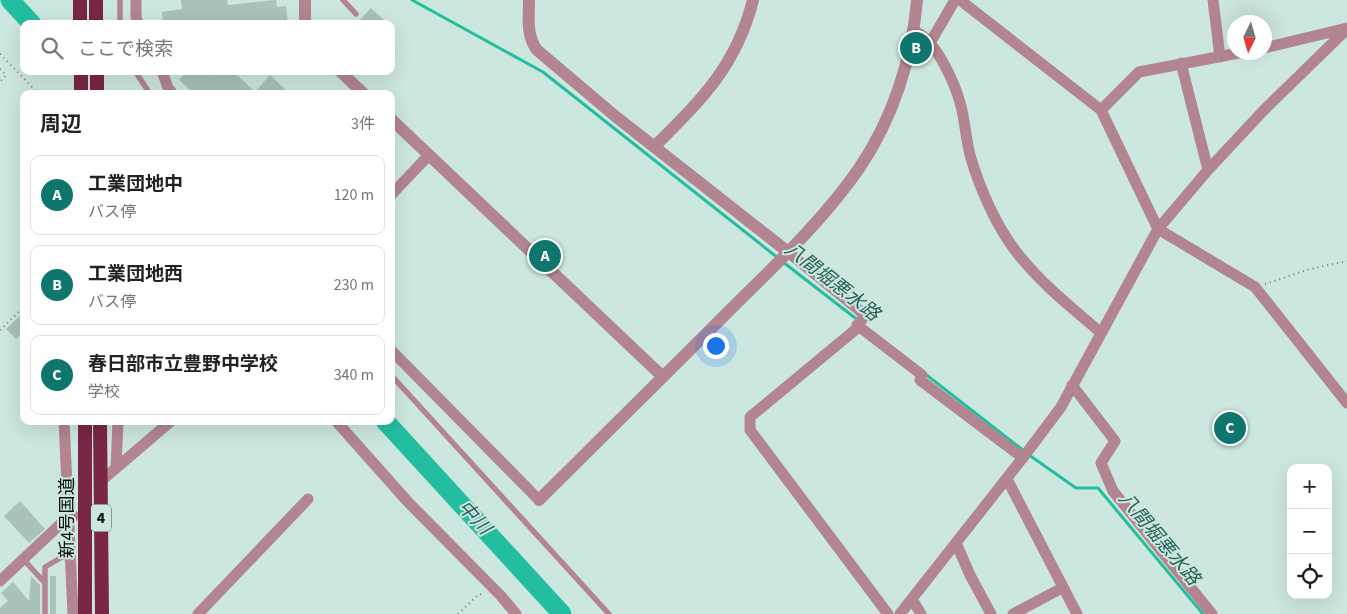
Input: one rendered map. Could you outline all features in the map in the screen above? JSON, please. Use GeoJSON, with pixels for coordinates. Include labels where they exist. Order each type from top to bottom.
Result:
{"type":"FeatureCollection","features":[{"type":"Feature","properties":{"kind":"highway"},"geometry":{"type":"LineString","coordinates":[[80,0],[80,20]]}},
{"type":"Feature","properties":{"kind":"highway"},"geometry":{"type":"LineString","coordinates":[[96,0],[96,20]]}},
{"type":"Feature","properties":{"kind":"highway"},"geometry":{"type":"LineString","coordinates":[[81,75],[81,90]]}},
{"type":"Feature","properties":{"kind":"highway"},"geometry":{"type":"LineString","coordinates":[[97,75],[97,90]]}},
{"type":"Feature","properties":{"kind":"highway","name":"新4号国道"},"geometry":{"type":"LineString","coordinates":[[85,425],[86,614]]}},
{"type":"Feature","properties":{"kind":"highway","name":"新4号国道"},"geometry":{"type":"LineString","coordinates":[[100,425],[102,614]]}},
{"type":"Feature","properties":{"kind":"street"},"geometry":{"type":"LineString","coordinates":[[136,0],[137,20]]}},
{"type":"Feature","properties":{"kind":"street"},"geometry":{"type":"LineString","coordinates":[[304,0],[305,20]]}},
{"type":"Feature","properties":{"kind":"street"},"geometry":{"type":"LineString","coordinates":[[529,0],[530,35],[537,50],[654,147],[865,315],[855,330],[750,417],[750,430],[888,614]]}},
{"type":"Feature","properties":{"kind":"street"},"geometry":{"type":"LineString","coordinates":[[654,147],[700,102],[715,83],[729,62],[740,39],[752,0]]}},
{"type":"Feature","properties":{"kind":"street"},"geometry":{"type":"LineString","coordinates":[[395,354],[540,500],[787,253],[836,199],[860,166],[881,131],[906,67],[917,0]]}},
{"type":"Feature","properties":{"kind":"street"},"geometry":{"type":"LineString","coordinates":[[930,43],[955,0]]}},
{"type":"Feature","properties":{"kind":"street"},"geometry":{"type":"LineString","coordinates":[[960,0],[1101,110],[1158,229],[1255,287],[1347,403]]}},
{"type":"Feature","properties":{"kind":"street"},"geometry":{"type":"LineString","coordinates":[[1213,0],[1220,57]]}},
{"type":"Feature","properties":{"kind":"street"},"geometry":{"type":"LineString","coordinates":[[1272,46],[1347,29]]}},
{"type":"Feature","properties":{"kind":"street"},"geometry":{"type":"LineString","coordinates":[[900,614],[1007,479],[1061,407],[1158,229],[1208,170],[1263,111],[1347,29]]}},
{"type":"Feature","properties":{"kind":"street"},"geometry":{"type":"LineString","coordinates":[[913,30],[930,43],[947,70],[960,104],[970,155],[999,226],[1022,260],[1052,290],[1101,333]]}},
{"type":"Feature","properties":{"kind":"street"},"geometry":{"type":"LineString","coordinates":[[1101,110],[1139,72],[1227,56]]}},
{"type":"Feature","properties":{"kind":"street"},"geometry":{"type":"LineString","coordinates":[[1181,63],[1208,170]]}},
{"type":"Feature","properties":{"kind":"street"},"geometry":{"type":"LineString","coordinates":[[163,75],[170,90]]}},
{"type":"Feature","properties":{"kind":"street"},"geometry":{"type":"LineString","coordinates":[[344,75],[360,90]]}},
{"type":"Feature","properties":{"kind":"street"},"geometry":{"type":"LineString","coordinates":[[395,124],[663,377]]}},
{"type":"Feature","properties":{"kind":"street"},"geometry":{"type":"LineString","coordinates":[[395,191],[429,155]]}},
{"type":"Feature","properties":{"kind":"street"},"geometry":{"type":"LineString","coordinates":[[860,322],[922,375],[920,380],[1026,454]]}},
{"type":"Feature","properties":{"kind":"street"},"geometry":{"type":"LineString","coordinates":[[1072,385],[1114,441],[1101,463],[1113,491],[1212,614]]}},
{"type":"Feature","properties":{"kind":"street"},"geometry":{"type":"LineString","coordinates":[[64,425],[73,614]]}},
{"type":"Feature","properties":{"kind":"street"},"geometry":{"type":"LineString","coordinates":[[116,468],[118,425]]}},
{"type":"Feature","properties":{"kind":"street"},"geometry":{"type":"LineString","coordinates":[[101,482],[165,425]]}},
{"type":"Feature","properties":{"kind":"street"},"geometry":{"type":"LineString","coordinates":[[340,425],[408,502],[501,596],[516,614]]}},
{"type":"Feature","properties":{"kind":"street"},"geometry":{"type":"LineString","coordinates":[[1007,479],[1077,614]]}},
{"type":"Feature","properties":{"kind":"street"},"geometry":{"type":"LineString","coordinates":[[198,614],[308,499]]}},
{"type":"Feature","properties":{"kind":"street"},"geometry":{"type":"LineString","coordinates":[[0,581],[69,516],[86,516]]}},
{"type":"Feature","properties":{"kind":"street"},"geometry":{"type":"LineString","coordinates":[[956,543],[970,575],[991,614]]}},
{"type":"Feature","properties":{"kind":"street"},"geometry":{"type":"LineString","coordinates":[[1013,614],[1062,588]]}},
{"type":"Feature","properties":{"kind":"street"},"geometry":{"type":"LineString","coordinates":[[912,599],[921,614]]}},
{"type":"Feature","properties":{"kind":"lane"},"geometry":{"type":"LineString","coordinates":[[120,0],[120,20]]}},
{"type":"Feature","properties":{"kind":"lane"},"geometry":{"type":"LineString","coordinates":[[343,0],[356,14]]}},
{"type":"Feature","properties":{"kind":"lane"},"geometry":{"type":"LineString","coordinates":[[138,75],[147,90]]}},
{"type":"Feature","properties":{"kind":"lane"},"geometry":{"type":"LineString","coordinates":[[395,379],[609,614]]}},
{"type":"Feature","properties":{"kind":"lane"},"geometry":{"type":"LineString","coordinates":[[45,614],[45,567],[62,557],[71,559]]}},
{"type":"Feature","properties":{"kind":"lane"},"geometry":{"type":"LineString","coordinates":[[23,559],[45,583]]}},
{"type":"Feature","properties":{"kind":"path"},"geometry":{"type":"LineString","coordinates":[[0,54],[20,75]]}},
{"type":"Feature","properties":{"kind":"path"},"geometry":{"type":"LineString","coordinates":[[0,69],[6,76],[0,82]]}},
{"type":"Feature","properties":{"kind":"path"},"geometry":{"type":"LineString","coordinates":[[20,75],[35,90]]}},
{"type":"Feature","properties":{"kind":"path"},"geometry":{"type":"LineString","coordinates":[[1255,287],[1310,269],[1347,261]]}},
{"type":"Feature","properties":{"kind":"path"},"geometry":{"type":"LineString","coordinates":[[0,330],[20,311]]}},
{"type":"Feature","properties":{"kind":"path"},"geometry":{"type":"LineString","coordinates":[[458,614],[479,594],[501,596]]}},
{"type":"Feature","properties":{"kind":"building"},"geometry":{"type":"Polygon","coordinates":[[[181,0],[227,0],[228,5],[276,0],[277,7],[286,6],[288,20],[163,20],[162,12],[182,9],[181,0]]]}},
{"type":"Feature","properties":{"kind":"building"},"geometry":{"type":"Polygon","coordinates":[[[371,8],[384,20],[360,20],[371,8]]]}},
{"type":"Feature","properties":{"kind":"building"},"geometry":{"type":"Polygon","coordinates":[[[183,75],[237,75],[253,90],[190,90],[179,80],[183,75]]]}},
{"type":"Feature","properties":{"kind":"building"},"geometry":{"type":"Polygon","coordinates":[[[270,75],[286,90],[257,90],[270,75]]]}},
{"type":"Feature","properties":{"kind":"building"},"geometry":{"type":"Polygon","coordinates":[[[20,316],[20,336],[16,339],[6,329],[20,316]]]}},
{"type":"Feature","properties":{"kind":"building"},"geometry":{"type":"Polygon","coordinates":[[[20,501],[45,529],[29,543],[4,516],[20,501]]]}},
{"type":"Feature","properties":{"kind":"building"},"geometry":{"type":"Polygon","coordinates":[[[31,576],[40,585],[40,614],[0,614],[0,608],[8,601],[1,593],[13,582],[29,601],[31,576]]]}},
{"type":"Feature","properties":{"kind":"building"},"geometry":{"type":"Polygon","coordinates":[[[50,576],[56,576],[56,614],[50,614],[50,576]]]}},
{"type":"Feature","properties":{"kind":"waterway","name":"中川"},"geometry":{"type":"LineString","coordinates":[[10,0],[28,20]]}},
{"type":"Feature","properties":{"kind":"waterway","name":"八間堀悪水路"},"geometry":{"type":"LineString","coordinates":[[412,0],[543,72],[778,258]]}},
{"type":"Feature","properties":{"kind":"waterway","name":"八間堀悪水路"},"geometry":{"type":"LineString","coordinates":[[783,262],[859,321]]}},
{"type":"Feature","properties":{"kind":"waterway","name":"八間堀悪水路"},"geometry":{"type":"LineString","coordinates":[[924,373],[1024,451]]}},
{"type":"Feature","properties":{"kind":"waterway","name":"中川"},"geometry":{"type":"LineString","coordinates":[[389,425],[562,614]]}},
{"type":"Feature","properties":{"kind":"waterway","name":"八間堀悪水路"},"geometry":{"type":"LineString","coordinates":[[1029,455],[1076,488],[1098,488],[1203,614]]}},
{"type":"Feature","properties":{"kind":"place","name":"工業団地西"},"geometry":{"type":"Point","coordinates":[916,48]}},
{"type":"Feature","properties":{"kind":"place","name":"工業団地中"},"geometry":{"type":"Point","coordinates":[545,256]}},
{"type":"Feature","properties":{"kind":"place","name":"春日部市立豊野中学校"},"geometry":{"type":"Point","coordinates":[1230,428]}}]}
